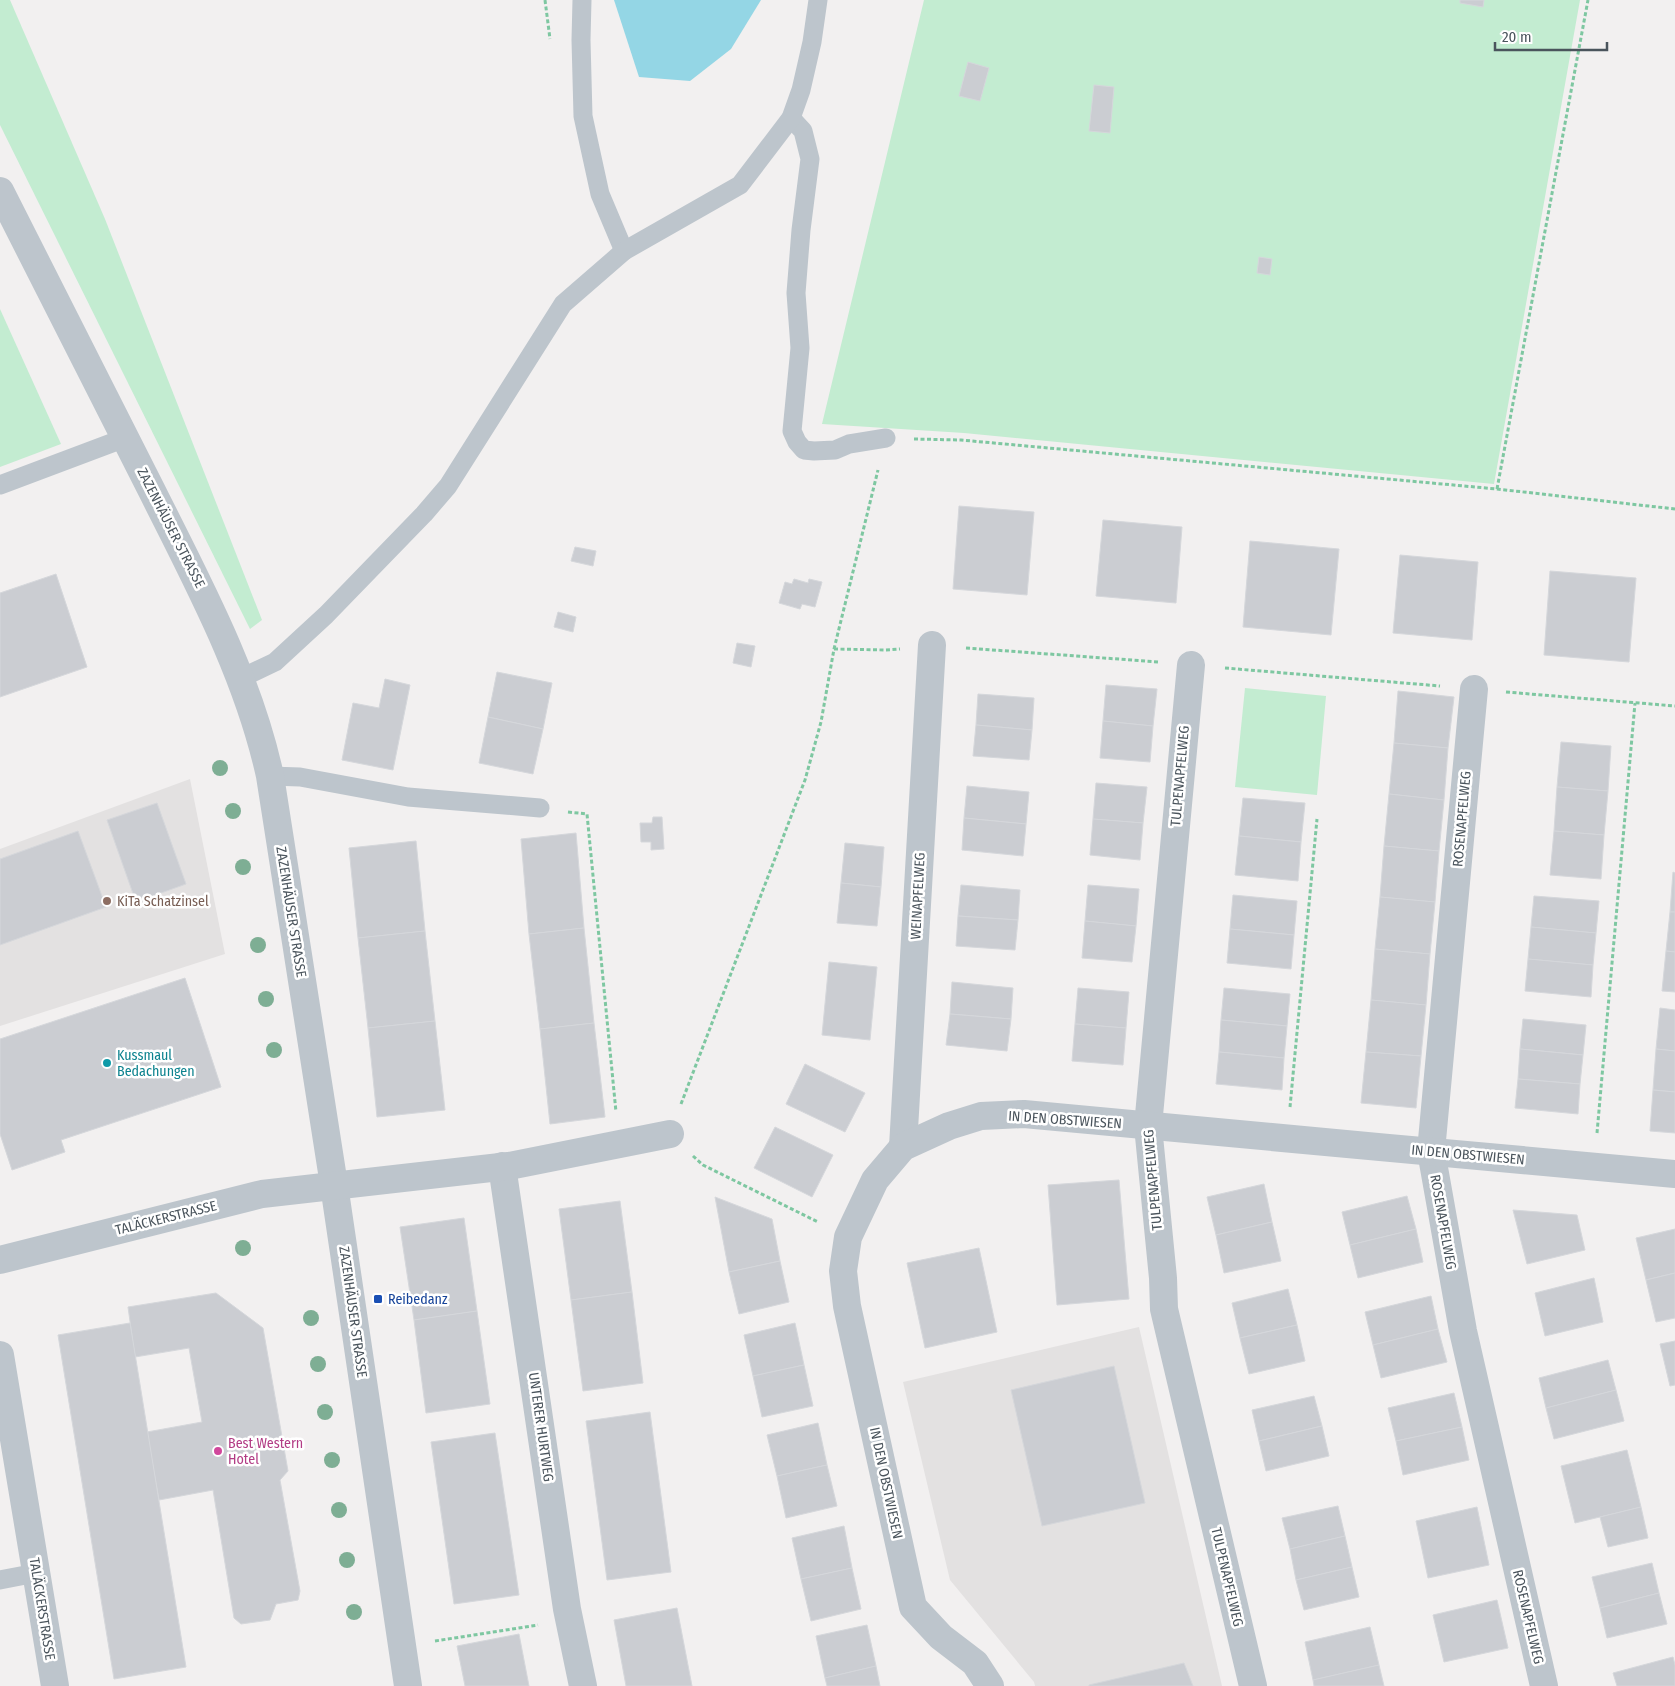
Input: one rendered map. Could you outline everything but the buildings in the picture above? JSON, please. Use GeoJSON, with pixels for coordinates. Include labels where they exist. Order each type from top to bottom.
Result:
{"type":"FeatureCollection","features":[{"type":"Feature","properties":{"kind":"street","name":"ZAZENHÄUSER STRASSE"},"geometry":{"type":"LineString","coordinates":[[0,191],[198,583],[241,678],[262,737],[270,776],[334,1185],[408,1686]]}},
{"type":"Feature","properties":{"kind":"street","name":"WEINAPFELWEG"},"geometry":{"type":"LineString","coordinates":[[903,1147],[932,645]]}},
{"type":"Feature","properties":{"kind":"street","name":"TULPENAPFELWEG"},"geometry":{"type":"LineString","coordinates":[[1191,665],[1148,1126],[1163,1278],[1164,1310],[1253,1686]]}},
{"type":"Feature","properties":{"kind":"street","name":"ROSENAPFELWEG"},"geometry":{"type":"LineString","coordinates":[[1474,689],[1431,1151],[1463,1331],[1544,1686]]}},
{"type":"Feature","properties":{"kind":"street","name":"IN DEN OBSTWIESEN"},"geometry":{"type":"LineString","coordinates":[[990,1686],[975,1663],[941,1637],[914,1607],[847,1306],[843,1272],[848,1237],[875,1180],[903,1147],[949,1126],[982,1116],[1024,1114],[1675,1174]]}},
{"type":"Feature","properties":{"kind":"street"},"geometry":{"type":"LineString","coordinates":[[334,1185],[502,1166],[670,1134]]}},
{"type":"Feature","properties":{"kind":"street","name":"UNTERER HURTWEG"},"geometry":{"type":"LineString","coordinates":[[502,1166],[570,1620],[583,1686]]}},
{"type":"Feature","properties":{"kind":"street","name":"TALÄCKERSTRASSE"},"geometry":{"type":"LineString","coordinates":[[0,1260],[262,1194],[334,1185]]}},
{"type":"Feature","properties":{"kind":"street","name":"TALÄCKERSTRASSE"},"geometry":{"type":"LineString","coordinates":[[0,1355],[55,1686]]}},
{"type":"Feature","properties":{"kind":"lane"},"geometry":{"type":"LineString","coordinates":[[582,0],[583,116],[600,194],[624,251]]}},
{"type":"Feature","properties":{"kind":"lane"},"geometry":{"type":"LineString","coordinates":[[241,678],[275,662],[326,615],[424,514],[448,486],[563,304],[624,251],[740,184],[791,118],[801,90],[808,61],[818,0]]}},
{"type":"Feature","properties":{"kind":"lane"},"geometry":{"type":"LineString","coordinates":[[791,118],[803,131],[810,159],[799,248],[796,294],[800,348],[792,431],[797,442],[804,450],[814,451],[835,450],[850,444],[886,438]]}},
{"type":"Feature","properties":{"kind":"lane"},"geometry":{"type":"LineString","coordinates":[[0,485],[125,438]]}},
{"type":"Feature","properties":{"kind":"lane"},"geometry":{"type":"LineString","coordinates":[[270,776],[300,777],[408,797],[540,808]]}},
{"type":"Feature","properties":{"kind":"lane"},"geometry":{"type":"LineString","coordinates":[[0,1580],[36,1573]]}},
{"type":"Feature","properties":{"kind":"path"},"geometry":{"type":"LineString","coordinates":[[1497,489],[1588,0]]}},
{"type":"Feature","properties":{"kind":"path"},"geometry":{"type":"LineString","coordinates":[[848,1237],[702,1165],[670,1134],[805,780],[821,722],[834,649],[886,438],[961,440],[1497,489],[1675,509]]}},
{"type":"Feature","properties":{"kind":"path"},"geometry":{"type":"LineString","coordinates":[[834,649],[886,650],[932,645],[1675,706]]}},
{"type":"Feature","properties":{"kind":"path"},"geometry":{"type":"LineString","coordinates":[[1597,1130],[1634,703]]}},
{"type":"Feature","properties":{"kind":"path"},"geometry":{"type":"LineString","coordinates":[[540,808],[587,814],[617,1116]]}},
{"type":"Feature","properties":{"kind":"path"},"geometry":{"type":"LineString","coordinates":[[1291,1096],[1316,819]]}},
{"type":"Feature","properties":{"kind":"path"},"geometry":{"type":"LineString","coordinates":[[403,1647],[570,1620]]}},
{"type":"Feature","properties":{"kind":"shaded area","name":"KiTa Schatzinsel"},"geometry":{"type":"Polygon","coordinates":[[[190,779],[225,954],[0,1026],[0,849],[190,779]]]}},
{"type":"Feature","properties":{"kind":"shaded area"},"geometry":{"type":"Polygon","coordinates":[[[1139,1327],[1222,1686],[1035,1686],[1034,1682],[950,1580],[903,1382],[1139,1327]]]}},
{"type":"Feature","properties":{"kind":"green space"},"geometry":{"type":"Polygon","coordinates":[[[0,0],[10,0],[105,219],[262,620],[250,629],[0,125],[0,0]]]}},
{"type":"Feature","properties":{"kind":"green space"},"geometry":{"type":"Polygon","coordinates":[[[924,0],[1580,0],[1494,484],[964,433],[822,424],[924,0]]]}},
{"type":"Feature","properties":{"kind":"green space"},"geometry":{"type":"Polygon","coordinates":[[[0,309],[61,444],[0,467],[0,309]]]}},
{"type":"Feature","properties":{"kind":"green space"},"geometry":{"type":"Polygon","coordinates":[[[1245,688],[1326,696],[1317,795],[1235,787],[1245,688]]]}},
{"type":"Feature","properties":{"kind":"water"},"geometry":{"type":"Polygon","coordinates":[[[614,0],[761,0],[731,49],[690,81],[639,77],[614,0]]]}},
{"type":"Feature","properties":{"kind":"place","name":"KiTa Schatzinsel"},"geometry":{"type":"Point","coordinates":[107,901]}},
{"type":"Feature","properties":{"kind":"place","name":"Kussmaul Bedachungen"},"geometry":{"type":"Point","coordinates":[107,1063]}},
{"type":"Feature","properties":{"kind":"place","name":"Reibedanz"},"geometry":{"type":"Point","coordinates":[378,1299]}},
{"type":"Feature","properties":{"kind":"place","name":"Best Western Hotel"},"geometry":{"type":"Point","coordinates":[218,1451]}}]}
